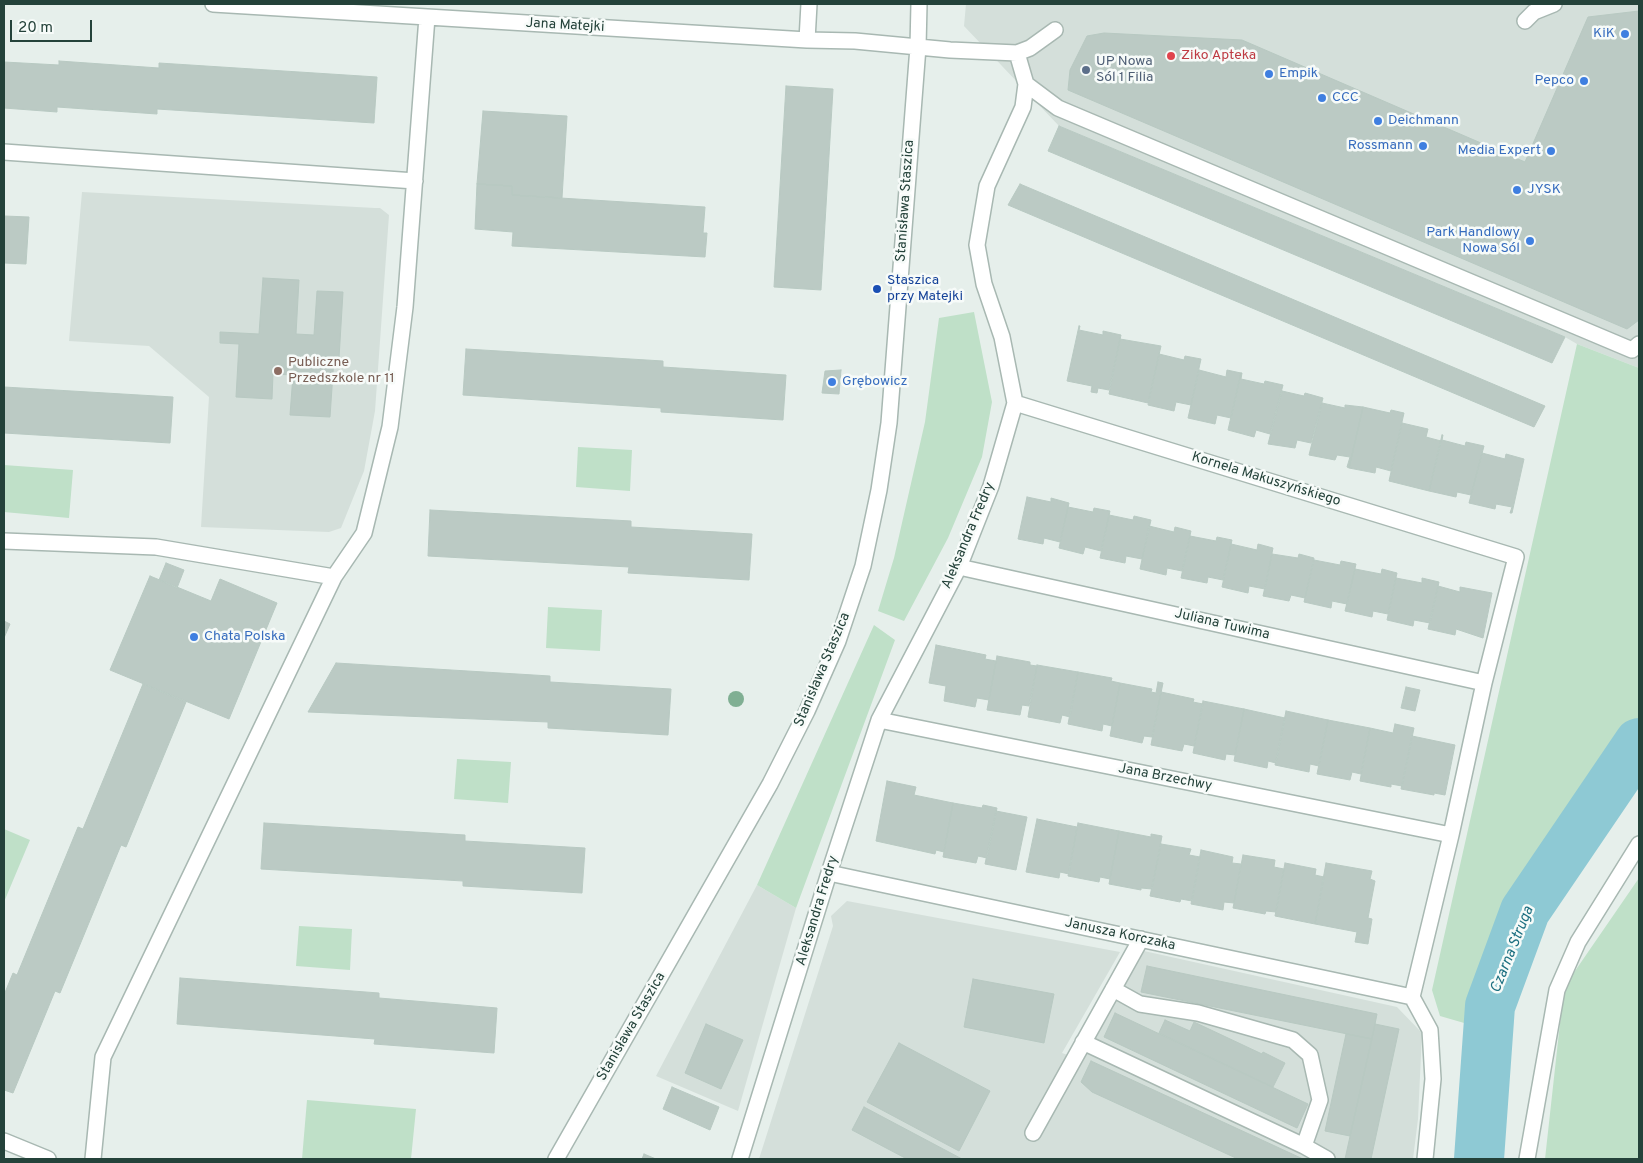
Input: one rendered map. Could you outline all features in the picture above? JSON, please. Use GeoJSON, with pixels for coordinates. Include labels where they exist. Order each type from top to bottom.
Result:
{"type":"FeatureCollection","features":[{"type":"Feature","properties":{"kind":"street","name":"Jana Matejki"},"geometry":{"type":"LineString","coordinates":[[212,4],[807,40],[856,41],[918,47]]}},
{"type":"Feature","properties":{"kind":"street"},"geometry":{"type":"LineString","coordinates":[[807,40],[809,4]]}},
{"type":"Feature","properties":{"kind":"street","name":"Stanisława Staszica"},"geometry":{"type":"LineString","coordinates":[[556,1159],[774,776],[807,711],[838,641],[863,566],[879,490],[889,424],[918,47],[919,4]]}},
{"type":"Feature","properties":{"kind":"street"},"geometry":{"type":"LineString","coordinates":[[1525,21],[1534,12],[1554,4]]}},
{"type":"Feature","properties":{"kind":"street"},"geometry":{"type":"LineString","coordinates":[[93,1159],[103,1057],[334,577],[364,533],[390,427],[405,307],[427,17]]}},
{"type":"Feature","properties":{"kind":"street"},"geometry":{"type":"LineString","coordinates":[[918,47],[1017,53],[1030,48],[1055,30]]}},
{"type":"Feature","properties":{"kind":"street","name":"Aleksandra Fredry"},"geometry":{"type":"LineString","coordinates":[[740,1159],[879,720],[959,567],[991,486],[1015,403],[1002,336],[984,284],[978,245],[987,186],[1008,145],[1023,108],[1026,84],[1017,53]]}},
{"type":"Feature","properties":{"kind":"street"},"geometry":{"type":"LineString","coordinates":[[1026,84],[1058,108],[1632,350],[1639,344]]}},
{"type":"Feature","properties":{"kind":"street"},"geometry":{"type":"LineString","coordinates":[[4,152],[415,180]]}},
{"type":"Feature","properties":{"kind":"street","name":"Kornela Makuszyńskiego"},"geometry":{"type":"LineString","coordinates":[[1015,403],[1516,557],[1484,683]]}},
{"type":"Feature","properties":{"kind":"street"},"geometry":{"type":"LineString","coordinates":[[4,541],[156,547],[334,577]]}},
{"type":"Feature","properties":{"kind":"street","name":"Juliana Tuwima"},"geometry":{"type":"LineString","coordinates":[[959,567],[1484,683]]}},
{"type":"Feature","properties":{"kind":"street"},"geometry":{"type":"LineString","coordinates":[[1424,1159],[1433,1078],[1430,1030],[1412,997],[1451,835],[1484,683]]}},
{"type":"Feature","properties":{"kind":"street","name":"Jana Brzechwy"},"geometry":{"type":"LineString","coordinates":[[879,720],[1451,835]]}},
{"type":"Feature","properties":{"kind":"street"},"geometry":{"type":"LineString","coordinates":[[1527,1159],[1557,990],[1578,942],[1639,844]]}},
{"type":"Feature","properties":{"kind":"street","name":"Janusza Korczaka"},"geometry":{"type":"LineString","coordinates":[[829,873],[1412,997]]}},
{"type":"Feature","properties":{"kind":"street"},"geometry":{"type":"LineString","coordinates":[[1033,1133],[1141,940]]}},
{"type":"Feature","properties":{"kind":"street"},"geometry":{"type":"LineString","coordinates":[[1113,989],[1140,1004],[1198,1013],[1293,1040],[1310,1054],[1320,1100],[1304,1146]]}},
{"type":"Feature","properties":{"kind":"street"},"geometry":{"type":"LineString","coordinates":[[1083,1042],[1304,1146],[1327,1159]]}},
{"type":"Feature","properties":{"kind":"street"},"geometry":{"type":"LineString","coordinates":[[4,1141],[48,1159]]}},
{"type":"Feature","properties":{"kind":"shaded area"},"geometry":{"type":"Polygon","coordinates":[[[966,4],[1639,4],[1639,368],[1577,344],[1565,337],[1059,126],[964,26],[966,4]]]}},
{"type":"Feature","properties":{"kind":"shaded area","name":"Publiczne Przedszkole nr 11"},"geometry":{"type":"Polygon","coordinates":[[[82,192],[380,208],[389,215],[375,411],[364,471],[341,528],[329,532],[201,527],[209,397],[149,346],[69,341],[82,192]]]}},
{"type":"Feature","properties":{"kind":"shaded area"},"geometry":{"type":"Polygon","coordinates":[[[757,885],[796,908],[738,1111],[656,1076],[757,885]]]}},
{"type":"Feature","properties":{"kind":"shaded area"},"geometry":{"type":"Polygon","coordinates":[[[847,901],[1120,952],[1062,1053],[1079,1059],[1144,951],[1397,1007],[1422,1033],[1418,1119],[1413,1159],[759,1159],[833,926],[831,916],[847,901]]]}},
{"type":"Feature","properties":{"kind":"green space"},"geometry":{"type":"Polygon","coordinates":[[[974,312],[992,402],[982,457],[948,538],[904,621],[878,611],[894,558],[925,422],[939,318],[974,312]]]}},
{"type":"Feature","properties":{"kind":"green space"},"geometry":{"type":"Polygon","coordinates":[[[1577,344],[1639,368],[1639,724],[1514,906],[1471,1025],[1440,1016],[1432,990],[1577,344]]]}},
{"type":"Feature","properties":{"kind":"green space"},"geometry":{"type":"Polygon","coordinates":[[[578,447],[632,450],[630,491],[576,487],[578,447]]]}},
{"type":"Feature","properties":{"kind":"green space"},"geometry":{"type":"Polygon","coordinates":[[[4,465],[73,470],[69,518],[4,512],[4,465]]]}},
{"type":"Feature","properties":{"kind":"green space"},"geometry":{"type":"Polygon","coordinates":[[[548,607],[602,610],[600,651],[546,648],[548,607]]]}},
{"type":"Feature","properties":{"kind":"green space"},"geometry":{"type":"Polygon","coordinates":[[[874,625],[895,640],[796,908],[757,885],[874,625]]]}},
{"type":"Feature","properties":{"kind":"green space"},"geometry":{"type":"Polygon","coordinates":[[[457,759],[511,762],[508,803],[454,799],[457,759]]]}},
{"type":"Feature","properties":{"kind":"green space"},"geometry":{"type":"Polygon","coordinates":[[[4,829],[30,840],[4,902],[4,829]]]}},
{"type":"Feature","properties":{"kind":"green space"},"geometry":{"type":"Polygon","coordinates":[[[1639,878],[1639,1159],[1545,1159],[1564,987],[1639,878]]]}},
{"type":"Feature","properties":{"kind":"green space"},"geometry":{"type":"Polygon","coordinates":[[[299,926],[352,929],[350,970],[296,966],[299,926]]]}},
{"type":"Feature","properties":{"kind":"green space"},"geometry":{"type":"Polygon","coordinates":[[[307,1100],[416,1109],[411,1159],[302,1159],[307,1100]]]}},
{"type":"Feature","properties":{"kind":"building","name":"Park Handlowy Nowa Sól"},"geometry":{"type":"Polygon","coordinates":[[[1639,11],[1639,320],[1627,329],[1068,90],[1070,70],[1087,36],[1104,33],[1242,40],[1525,162],[1588,17],[1639,11]]]}},
{"type":"Feature","properties":{"kind":"building"},"geometry":{"type":"Polygon","coordinates":[[[59,61],[159,68],[159,63],[377,77],[374,123],[157,109],[157,114],[57,107],[57,112],[4,108],[4,62],[59,65],[59,61]]]}},
{"type":"Feature","properties":{"kind":"building"},"geometry":{"type":"Polygon","coordinates":[[[786,86],[833,89],[821,290],[774,287],[786,86]]]}},
{"type":"Feature","properties":{"kind":"building"},"geometry":{"type":"Polygon","coordinates":[[[483,111],[567,116],[562,198],[512,195],[512,186],[477,184],[483,111]]]}},
{"type":"Feature","properties":{"kind":"building"},"geometry":{"type":"Polygon","coordinates":[[[1059,126],[1565,337],[1552,363],[1048,151],[1059,126]]]}},
{"type":"Feature","properties":{"kind":"building"},"geometry":{"type":"Polygon","coordinates":[[[477,184],[512,186],[512,195],[705,207],[703,233],[707,233],[705,257],[512,246],[513,232],[475,229],[477,184]]]}},
{"type":"Feature","properties":{"kind":"building"},"geometry":{"type":"Polygon","coordinates":[[[1020,184],[1545,406],[1534,427],[1008,205],[1020,184]]]}},
{"type":"Feature","properties":{"kind":"building"},"geometry":{"type":"Polygon","coordinates":[[[4,216],[29,217],[26,264],[4,263],[4,216]]]}},
{"type":"Feature","properties":{"kind":"building","name":"Publiczne Przedszkole nr 11"},"geometry":{"type":"Polygon","coordinates":[[[263,278],[299,280],[296,334],[314,335],[317,291],[343,292],[339,358],[334,358],[330,417],[290,415],[293,375],[273,374],[272,399],[236,397],[239,344],[220,343],[220,332],[259,334],[263,278]]]}},
{"type":"Feature","properties":{"kind":"building"},"geometry":{"type":"Polygon","coordinates":[[[1079,326],[1079,330],[1103,335],[1103,331],[1121,335],[1109,390],[1098,388],[1097,393],[1091,392],[1092,386],[1067,381],[1079,326]]]}},
{"type":"Feature","properties":{"kind":"building"},"geometry":{"type":"Polygon","coordinates":[[[1120,339],[1161,346],[1148,403],[1109,394],[1120,339]]]}},
{"type":"Feature","properties":{"kind":"building"},"geometry":{"type":"Polygon","coordinates":[[[466,349],[663,361],[663,367],[786,375],[783,420],[661,412],[661,408],[463,395],[466,349]]]}},
{"type":"Feature","properties":{"kind":"building"},"geometry":{"type":"Polygon","coordinates":[[[1159,354],[1184,360],[1185,356],[1201,359],[1191,405],[1176,402],[1174,411],[1148,405],[1159,354]]]}},
{"type":"Feature","properties":{"kind":"building","name":"Grębowicz"},"geometry":{"type":"Polygon","coordinates":[[[841,370],[839,394],[822,393],[825,371],[841,370]]]}},
{"type":"Feature","properties":{"kind":"building"},"geometry":{"type":"Polygon","coordinates":[[[1199,370],[1226,377],[1227,370],[1241,373],[1231,418],[1217,415],[1215,424],[1188,418],[1199,370]]]}},
{"type":"Feature","properties":{"kind":"building"},"geometry":{"type":"Polygon","coordinates":[[[1241,373],[1241,379],[1264,384],[1265,381],[1283,385],[1270,434],[1256,430],[1254,437],[1228,430],[1241,373]]]}},
{"type":"Feature","properties":{"kind":"building"},"geometry":{"type":"Polygon","coordinates":[[[4,387],[173,397],[170,443],[4,433],[4,387]]]}},
{"type":"Feature","properties":{"kind":"building"},"geometry":{"type":"Polygon","coordinates":[[[1282,391],[1304,396],[1305,393],[1323,398],[1311,443],[1297,440],[1295,448],[1268,444],[1282,391]]]}},
{"type":"Feature","properties":{"kind":"building"},"geometry":{"type":"Polygon","coordinates":[[[1322,403],[1345,408],[1345,405],[1363,407],[1349,468],[1347,467],[1350,457],[1337,455],[1335,460],[1309,455],[1322,403]]]}},
{"type":"Feature","properties":{"kind":"building"},"geometry":{"type":"Polygon","coordinates":[[[1363,407],[1390,413],[1391,410],[1404,413],[1391,471],[1376,467],[1375,473],[1349,468],[1363,407]]]}},
{"type":"Feature","properties":{"kind":"building"},"geometry":{"type":"Polygon","coordinates":[[[1402,423],[1428,429],[1426,437],[1441,441],[1429,491],[1389,481],[1402,423]]]}},
{"type":"Feature","properties":{"kind":"building"},"geometry":{"type":"Polygon","coordinates":[[[1442,435],[1442,440],[1465,446],[1466,442],[1484,446],[1471,495],[1457,492],[1456,497],[1429,491],[1442,435]]]}},
{"type":"Feature","properties":{"kind":"building"},"geometry":{"type":"Polygon","coordinates":[[[1482,453],[1505,459],[1506,454],[1524,459],[1512,513],[1510,513],[1512,507],[1496,504],[1495,509],[1469,503],[1482,453]]]}},
{"type":"Feature","properties":{"kind":"building"},"geometry":{"type":"Polygon","coordinates":[[[1027,497],[1051,502],[1051,498],[1069,503],[1060,542],[1044,538],[1043,544],[1018,539],[1027,497]]]}},
{"type":"Feature","properties":{"kind":"building"},"geometry":{"type":"Polygon","coordinates":[[[1068,507],[1093,512],[1094,508],[1110,511],[1101,551],[1085,547],[1083,554],[1059,548],[1068,507]]]}},
{"type":"Feature","properties":{"kind":"building"},"geometry":{"type":"Polygon","coordinates":[[[430,510],[631,521],[631,527],[752,534],[749,580],[628,573],[629,567],[428,556],[430,510]]]}},
{"type":"Feature","properties":{"kind":"building"},"geometry":{"type":"Polygon","coordinates":[[[1109,515],[1133,520],[1134,516],[1151,520],[1142,559],[1126,556],[1125,563],[1100,558],[1109,515]]]}},
{"type":"Feature","properties":{"kind":"building"},"geometry":{"type":"Polygon","coordinates":[[[1149,526],[1174,532],[1175,527],[1191,531],[1182,571],[1167,568],[1166,575],[1140,569],[1149,526]]]}},
{"type":"Feature","properties":{"kind":"building"},"geometry":{"type":"Polygon","coordinates":[[[1190,536],[1216,541],[1217,537],[1232,540],[1223,580],[1208,577],[1207,583],[1181,578],[1190,536]]]}},
{"type":"Feature","properties":{"kind":"building"},"geometry":{"type":"Polygon","coordinates":[[[1231,544],[1257,550],[1258,544],[1273,548],[1265,589],[1249,586],[1248,593],[1222,587],[1231,544]]]}},
{"type":"Feature","properties":{"kind":"building"},"geometry":{"type":"Polygon","coordinates":[[[1272,554],[1298,558],[1299,554],[1314,558],[1305,598],[1291,595],[1289,601],[1263,596],[1272,554]]]}},
{"type":"Feature","properties":{"kind":"building"},"geometry":{"type":"Polygon","coordinates":[[[1314,560],[1340,565],[1341,561],[1356,564],[1347,604],[1332,601],[1331,608],[1304,602],[1314,560]]]}},
{"type":"Feature","properties":{"kind":"building"},"geometry":{"type":"Polygon","coordinates":[[[166,563],[184,570],[177,588],[159,580],[166,563]]]}},
{"type":"Feature","properties":{"kind":"building"},"geometry":{"type":"Polygon","coordinates":[[[1355,569],[1381,574],[1382,569],[1397,573],[1388,614],[1373,611],[1372,617],[1345,611],[1355,569]]]}},
{"type":"Feature","properties":{"kind":"building","name":"Chata Polska"},"geometry":{"type":"Polygon","coordinates":[[[150,576],[211,601],[220,579],[277,603],[229,719],[110,670],[150,576]]]}},
{"type":"Feature","properties":{"kind":"building"},"geometry":{"type":"Polygon","coordinates":[[[1396,578],[1422,583],[1422,578],[1439,582],[1430,623],[1414,620],[1413,626],[1387,620],[1396,578]]]}},
{"type":"Feature","properties":{"kind":"building"},"geometry":{"type":"Polygon","coordinates":[[[1438,586],[1460,592],[1460,587],[1492,593],[1483,638],[1456,629],[1455,635],[1428,629],[1438,586]]]}},
{"type":"Feature","properties":{"kind":"building"},"geometry":{"type":"Polygon","coordinates":[[[4,621],[10,624],[4,638],[4,621]]]}},
{"type":"Feature","properties":{"kind":"building"},"geometry":{"type":"Polygon","coordinates":[[[936,645],[986,655],[985,659],[996,661],[989,700],[977,698],[975,707],[944,701],[946,686],[929,683],[936,645]]]}},
{"type":"Feature","properties":{"kind":"building"},"geometry":{"type":"Polygon","coordinates":[[[997,656],[1030,662],[1030,665],[1037,666],[1029,706],[1022,705],[1020,715],[987,710],[997,656]]]}},
{"type":"Feature","properties":{"kind":"building"},"geometry":{"type":"Polygon","coordinates":[[[336,663],[550,676],[550,682],[671,689],[668,735],[548,728],[548,722],[308,712],[336,663]]]}},
{"type":"Feature","properties":{"kind":"building"},"geometry":{"type":"Polygon","coordinates":[[[1037,665],[1078,672],[1070,717],[1062,715],[1060,723],[1028,717],[1037,665]]]}},
{"type":"Feature","properties":{"kind":"building"},"geometry":{"type":"Polygon","coordinates":[[[1078,672],[1112,678],[1111,681],[1120,683],[1112,726],[1103,724],[1102,731],[1068,724],[1078,672]]]}},
{"type":"Feature","properties":{"kind":"building"},"geometry":{"type":"Polygon","coordinates":[[[1158,682],[1163,683],[1152,737],[1144,736],[1142,743],[1110,736],[1120,683],[1152,689],[1151,692],[1156,693],[1158,682]]]}},
{"type":"Feature","properties":{"kind":"building"},"geometry":{"type":"Polygon","coordinates":[[[143,684],[186,702],[126,847],[121,845],[60,993],[55,991],[13,1093],[4,1090],[4,995],[13,973],[17,975],[78,827],[83,829],[143,684]]]}},
{"type":"Feature","properties":{"kind":"building"},"geometry":{"type":"Polygon","coordinates":[[[1406,687],[1420,690],[1415,711],[1401,708],[1406,687]]]}},
{"type":"Feature","properties":{"kind":"building"},"geometry":{"type":"Polygon","coordinates":[[[1161,692],[1194,699],[1193,702],[1203,704],[1194,746],[1184,744],[1182,751],[1151,745],[1161,692]]]}},
{"type":"Feature","properties":{"kind":"building"},"geometry":{"type":"Polygon","coordinates":[[[1203,701],[1244,709],[1235,755],[1226,754],[1225,760],[1193,753],[1203,701]]]}},
{"type":"Feature","properties":{"kind":"building"},"geometry":{"type":"Polygon","coordinates":[[[1244,709],[1285,718],[1276,763],[1268,761],[1267,768],[1234,761],[1244,709]]]}},
{"type":"Feature","properties":{"kind":"building"},"geometry":{"type":"Polygon","coordinates":[[[1286,711],[1328,720],[1319,766],[1310,764],[1309,772],[1275,765],[1286,711]]]}},
{"type":"Feature","properties":{"kind":"building"},"geometry":{"type":"Polygon","coordinates":[[[1328,720],[1370,728],[1361,774],[1352,772],[1350,780],[1317,774],[1328,720]]]}},
{"type":"Feature","properties":{"kind":"building"},"geometry":{"type":"Polygon","coordinates":[[[1395,724],[1414,728],[1402,786],[1391,784],[1391,787],[1360,781],[1370,728],[1393,733],[1395,724]]]}},
{"type":"Feature","properties":{"kind":"building"},"geometry":{"type":"Polygon","coordinates":[[[1412,736],[1455,745],[1445,795],[1401,789],[1412,736]]]}},
{"type":"Feature","properties":{"kind":"building"},"geometry":{"type":"Polygon","coordinates":[[[887,781],[916,787],[914,795],[953,803],[944,852],[936,850],[935,854],[876,841],[887,781]]]}},
{"type":"Feature","properties":{"kind":"building"},"geometry":{"type":"Polygon","coordinates":[[[953,803],[982,808],[983,805],[997,808],[987,858],[978,856],[976,863],[943,857],[953,803]]]}},
{"type":"Feature","properties":{"kind":"building"},"geometry":{"type":"Polygon","coordinates":[[[996,811],[1027,817],[1016,870],[985,864],[996,811]]]}},
{"type":"Feature","properties":{"kind":"building"},"geometry":{"type":"Polygon","coordinates":[[[1037,819],[1077,827],[1069,874],[1060,872],[1059,878],[1026,872],[1037,819]]]}},
{"type":"Feature","properties":{"kind":"building"},"geometry":{"type":"Polygon","coordinates":[[[264,823],[465,835],[465,841],[585,848],[582,893],[463,886],[463,881],[261,869],[264,823]]]}},
{"type":"Feature","properties":{"kind":"building"},"geometry":{"type":"Polygon","coordinates":[[[1078,823],[1119,831],[1110,879],[1100,877],[1099,882],[1068,876],[1078,823]]]}},
{"type":"Feature","properties":{"kind":"building"},"geometry":{"type":"Polygon","coordinates":[[[1119,831],[1151,837],[1151,834],[1162,836],[1152,889],[1141,888],[1141,890],[1109,884],[1119,831]]]}},
{"type":"Feature","properties":{"kind":"building"},"geometry":{"type":"Polygon","coordinates":[[[1161,844],[1191,849],[1189,855],[1200,857],[1192,901],[1181,899],[1180,902],[1150,896],[1161,844]]]}},
{"type":"Feature","properties":{"kind":"building"},"geometry":{"type":"Polygon","coordinates":[[[1201,850],[1233,857],[1232,863],[1241,864],[1234,903],[1224,902],[1223,910],[1191,904],[1201,850]]]}},
{"type":"Feature","properties":{"kind":"building"},"geometry":{"type":"Polygon","coordinates":[[[1243,855],[1275,860],[1274,867],[1284,869],[1276,912],[1266,911],[1265,914],[1233,908],[1243,855]]]}},
{"type":"Feature","properties":{"kind":"building"},"geometry":{"type":"Polygon","coordinates":[[[1285,863],[1316,869],[1315,875],[1324,877],[1315,924],[1275,916],[1285,863]]]}},
{"type":"Feature","properties":{"kind":"building"},"geometry":{"type":"Polygon","coordinates":[[[1326,863],[1372,871],[1370,879],[1375,881],[1368,918],[1372,919],[1368,944],[1355,942],[1357,932],[1315,924],[1326,863]]]}},
{"type":"Feature","properties":{"kind":"building"},"geometry":{"type":"Polygon","coordinates":[[[1147,966],[1377,1014],[1372,1039],[1141,992],[1147,966]]]}},
{"type":"Feature","properties":{"kind":"building"},"geometry":{"type":"Polygon","coordinates":[[[180,978],[379,993],[379,998],[497,1008],[494,1053],[374,1044],[375,1039],[177,1024],[180,978]]]}},
{"type":"Feature","properties":{"kind":"building"},"geometry":{"type":"Polygon","coordinates":[[[973,979],[1054,994],[1044,1043],[964,1027],[973,979]]]}},
{"type":"Feature","properties":{"kind":"building"},"geometry":{"type":"Polygon","coordinates":[[[1115,1013],[1308,1104],[1297,1128],[1104,1037],[1115,1013]]]}},
{"type":"Feature","properties":{"kind":"building"},"geometry":{"type":"Polygon","coordinates":[[[1165,1020],[1190,1031],[1194,1022],[1285,1063],[1273,1087],[1159,1033],[1165,1020]]]}},
{"type":"Feature","properties":{"kind":"building"},"geometry":{"type":"Polygon","coordinates":[[[706,1024],[743,1040],[721,1089],[685,1073],[706,1024]]]}},
{"type":"Feature","properties":{"kind":"building"},"geometry":{"type":"Polygon","coordinates":[[[1375,1024],[1399,1029],[1371,1159],[1345,1159],[1375,1024]]]}},
{"type":"Feature","properties":{"kind":"building"},"geometry":{"type":"Polygon","coordinates":[[[1346,1034],[1372,1039],[1350,1136],[1325,1131],[1346,1034]]]}},
{"type":"Feature","properties":{"kind":"building"},"geometry":{"type":"Polygon","coordinates":[[[899,1043],[990,1091],[959,1151],[867,1102],[899,1043]]]}},
{"type":"Feature","properties":{"kind":"building"},"geometry":{"type":"Polygon","coordinates":[[[1091,1061],[1303,1159],[1238,1159],[1092,1092],[1081,1082],[1091,1061]]]}},
{"type":"Feature","properties":{"kind":"building"},"geometry":{"type":"Polygon","coordinates":[[[672,1087],[719,1107],[710,1130],[663,1109],[672,1087]]]}},
{"type":"Feature","properties":{"kind":"building"},"geometry":{"type":"Polygon","coordinates":[[[864,1107],[962,1159],[907,1159],[852,1130],[864,1107]]]}},
{"type":"Feature","properties":{"kind":"building"},"geometry":{"type":"Polygon","coordinates":[[[644,1154],[656,1159],[642,1159],[644,1154]]]}},
{"type":"Feature","properties":{"kind":"waterway","name":"Czarna Struga"},"geometry":{"type":"LineString","coordinates":[[1479,1159],[1490,1006],[1525,911],[1639,743]]}},
{"type":"Feature","properties":{"kind":"place","name":"KiK"},"geometry":{"type":"Point","coordinates":[1625,34]}},
{"type":"Feature","properties":{"kind":"place","name":"Ziko Apteka"},"geometry":{"type":"Point","coordinates":[1171,56]}},
{"type":"Feature","properties":{"kind":"place","name":"UP Nowa Sól 1 Filia"},"geometry":{"type":"Point","coordinates":[1086,70]}},
{"type":"Feature","properties":{"kind":"place","name":"Empik"},"geometry":{"type":"Point","coordinates":[1269,74]}},
{"type":"Feature","properties":{"kind":"place","name":"Pepco"},"geometry":{"type":"Point","coordinates":[1584,81]}},
{"type":"Feature","properties":{"kind":"place","name":"CCC"},"geometry":{"type":"Point","coordinates":[1322,98]}},
{"type":"Feature","properties":{"kind":"place","name":"Deichmann"},"geometry":{"type":"Point","coordinates":[1378,121]}},
{"type":"Feature","properties":{"kind":"place","name":"Rossmann"},"geometry":{"type":"Point","coordinates":[1423,146]}},
{"type":"Feature","properties":{"kind":"place","name":"Media Expert"},"geometry":{"type":"Point","coordinates":[1551,151]}},
{"type":"Feature","properties":{"kind":"place","name":"JYSK"},"geometry":{"type":"Point","coordinates":[1517,190]}},
{"type":"Feature","properties":{"kind":"place","name":"Park Handlowy Nowa Sól"},"geometry":{"type":"Point","coordinates":[1530,241]}},
{"type":"Feature","properties":{"kind":"place","name":"Staszica przy Matejki"},"geometry":{"type":"Point","coordinates":[877,289]}},
{"type":"Feature","properties":{"kind":"place","name":"Publiczne Przedszkole nr 11"},"geometry":{"type":"Point","coordinates":[278,371]}},
{"type":"Feature","properties":{"kind":"place","name":"Grębowicz"},"geometry":{"type":"Point","coordinates":[832,382]}},
{"type":"Feature","properties":{"kind":"place","name":"Chata Polska"},"geometry":{"type":"Point","coordinates":[194,637]}}]}
